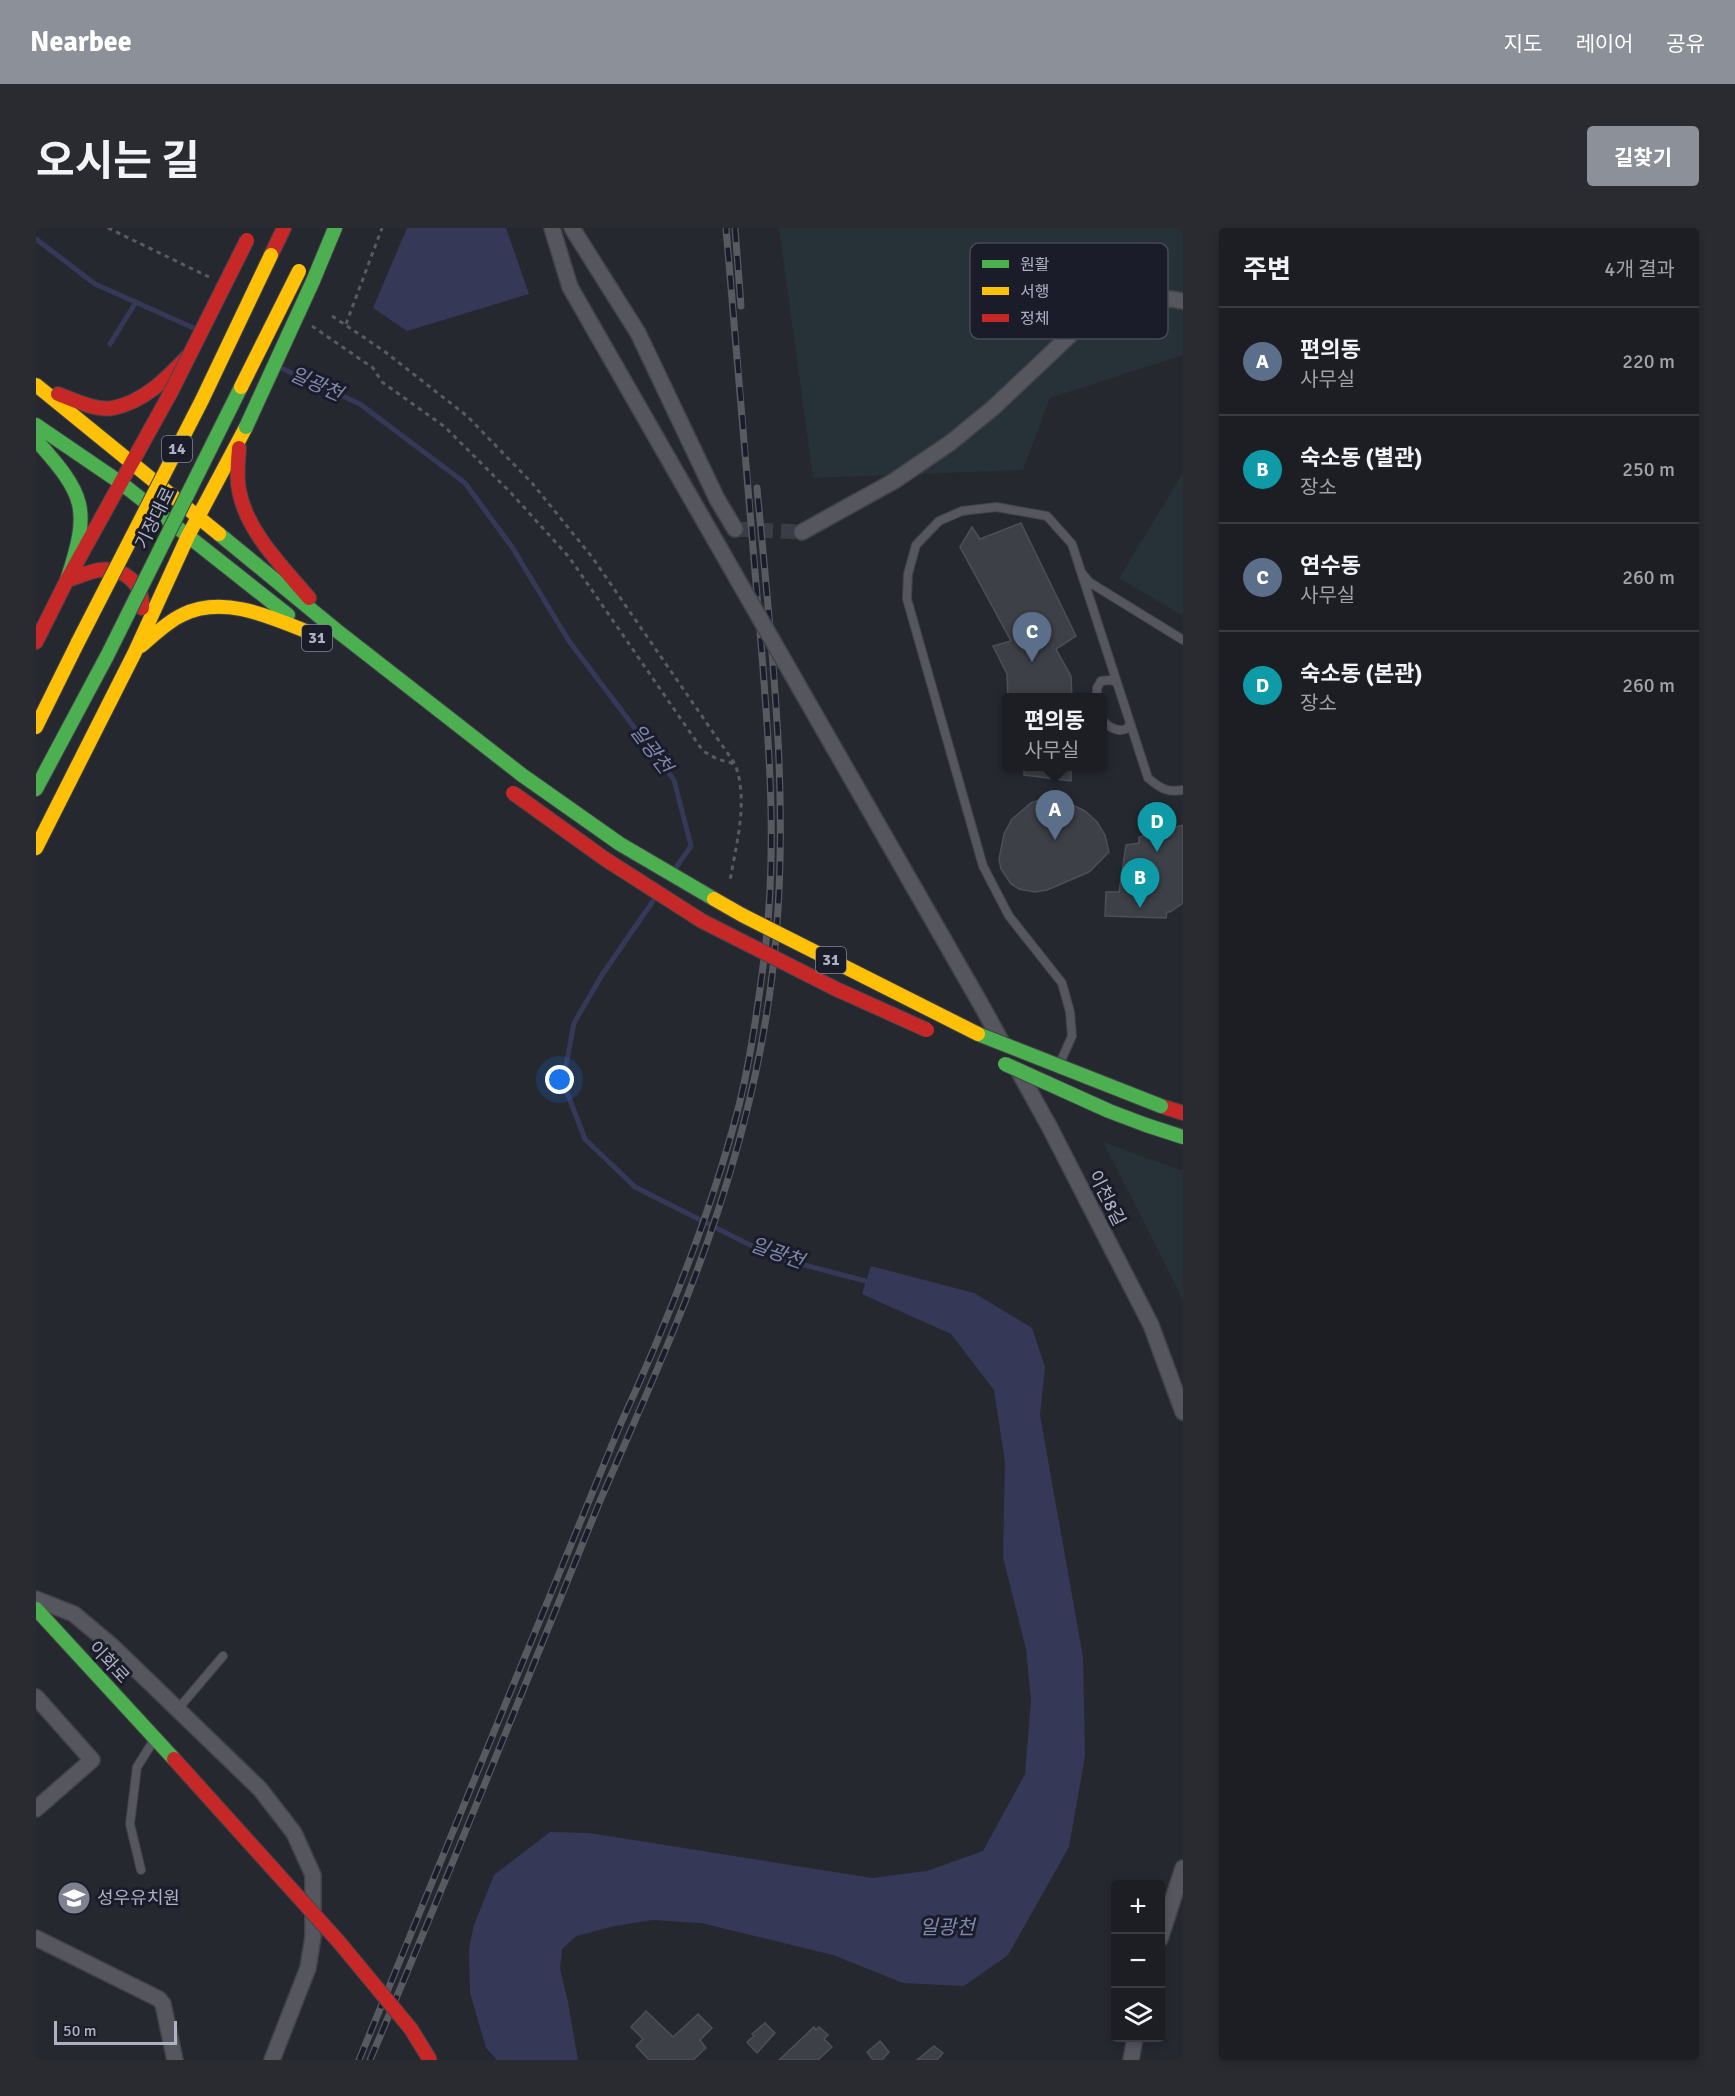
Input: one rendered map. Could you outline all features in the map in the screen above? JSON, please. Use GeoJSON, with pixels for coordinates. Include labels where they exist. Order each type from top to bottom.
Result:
{"type":"FeatureCollection","features":[{"type":"Feature","properties":{"kind":"main road","name":"기장대로"},"geometry":{"type":"LineString","coordinates":[[36,727],[202,400],[284,228]]}},
{"type":"Feature","properties":{"kind":"main road"},"geometry":{"type":"LineString","coordinates":[[36,848],[135,652],[188,536],[239,442],[335,228]]}},
{"type":"Feature","properties":{"kind":"main road"},"geometry":{"type":"LineString","coordinates":[[36,642],[171,392],[249,234]]}},
{"type":"Feature","properties":{"kind":"main road","name":"기장대로"},"geometry":{"type":"LineString","coordinates":[[36,789],[107,656],[303,260]]}},
{"type":"Feature","properties":{"kind":"main road"},"geometry":{"type":"LineString","coordinates":[[36,384],[89,405],[112,408],[133,400],[161,384],[189,356]]}},
{"type":"Feature","properties":{"kind":"main road"},"geometry":{"type":"LineString","coordinates":[[36,384],[132,462]]}},
{"type":"Feature","properties":{"kind":"main road"},"geometry":{"type":"LineString","coordinates":[[171,392],[175,419],[183,430],[213,445],[231,444],[246,427]]}},
{"type":"Feature","properties":{"kind":"main road"},"geometry":{"type":"LineString","coordinates":[[36,425],[121,483]]}},
{"type":"Feature","properties":{"kind":"main road"},"geometry":{"type":"LineString","coordinates":[[36,440],[72,483],[78,498],[80,515],[77,551],[68,580]]}},
{"type":"Feature","properties":{"kind":"main road"},"geometry":{"type":"LineString","coordinates":[[239,442],[237,475],[241,500],[253,524],[336,630]]}},
{"type":"Feature","properties":{"kind":"main road","name":"31"},"geometry":{"type":"LineString","coordinates":[[132,462],[336,630],[522,775],[620,843],[742,915],[974,1033],[1183,1113]]}},
{"type":"Feature","properties":{"kind":"main road","name":"31"},"geometry":{"type":"LineString","coordinates":[[121,483],[317,638],[264,615],[227,608],[205,609],[187,613],[164,626],[135,652]]}},
{"type":"Feature","properties":{"kind":"main road"},"geometry":{"type":"LineString","coordinates":[[68,580],[101,569],[122,571],[139,585],[143,602],[135,652]]}},
{"type":"Feature","properties":{"kind":"main road","name":"31"},"geometry":{"type":"LineString","coordinates":[[509,790],[605,860],[702,921],[837,989],[934,1033]]}},
{"type":"Feature","properties":{"kind":"main road"},"geometry":{"type":"LineString","coordinates":[[989,1057],[1109,1111],[1183,1137]]}},
{"type":"Feature","properties":{"kind":"main road","name":"이화로"},"geometry":{"type":"LineString","coordinates":[[36,1609],[339,1942],[411,2029],[430,2060]]}},
{"type":"Feature","properties":{"kind":"street","name":"이천8길"},"geometry":{"type":"LineString","coordinates":[[552,228],[570,287],[983,1008],[1042,1106],[1151,1325],[1183,1412]]}},
{"type":"Feature","properties":{"kind":"street"},"geometry":{"type":"LineString","coordinates":[[572,228],[638,333],[717,499],[735,529]]}},
{"type":"Feature","properties":{"kind":"street"},"geometry":{"type":"LineString","coordinates":[[1168,299],[1183,301]]}},
{"type":"Feature","properties":{"kind":"street"},"geometry":{"type":"LineString","coordinates":[[802,532],[894,481],[950,443],[993,408],[1066,339]]}},
{"type":"Feature","properties":{"kind":"street"},"geometry":{"type":"LineString","coordinates":[[36,1599],[74,1614],[112,1646],[260,1789],[294,1833],[313,1875],[313,1937],[308,1968],[272,2060]]}},
{"type":"Feature","properties":{"kind":"street"},"geometry":{"type":"LineString","coordinates":[[36,1697],[92,1760],[36,1809]]}},
{"type":"Feature","properties":{"kind":"street"},"geometry":{"type":"LineString","coordinates":[[1163,1934],[1183,1868]]}},
{"type":"Feature","properties":{"kind":"street"},"geometry":{"type":"LineString","coordinates":[[36,1938],[159,1999],[163,2004],[175,2060]]}},
{"type":"Feature","properties":{"kind":"street"},"geometry":{"type":"LineString","coordinates":[[1131,2060],[1134,2042]]}},
{"type":"Feature","properties":{"kind":"lane"},"geometry":{"type":"LineString","coordinates":[[1049,1089],[1072,1035],[1070,1012],[1062,983],[1009,916],[983,866],[907,599],[908,574],[916,545],[939,521],[962,511],[996,507],[1047,516],[1072,544],[1148,778],[1162,790],[1174,792],[1183,790]]}},
{"type":"Feature","properties":{"kind":"lane"},"geometry":{"type":"LineString","coordinates":[[1079,570],[1089,582],[1183,640]]}},
{"type":"Feature","properties":{"kind":"lane"},"geometry":{"type":"LineString","coordinates":[[1097,693],[1101,681],[1116,682]]}},
{"type":"Feature","properties":{"kind":"lane"},"geometry":{"type":"LineString","coordinates":[[1107,724],[1116,730],[1123,731],[1130,723]]}},
{"type":"Feature","properties":{"kind":"lane"},"geometry":{"type":"LineString","coordinates":[[178,1709],[222,1656]]}},
{"type":"Feature","properties":{"kind":"lane"},"geometry":{"type":"LineString","coordinates":[[141,1870],[130,1824],[137,1767],[155,1738]]}},
{"type":"Feature","properties":{"kind":"path"},"geometry":{"type":"LineString","coordinates":[[108,228],[214,279]]}},
{"type":"Feature","properties":{"kind":"path"},"geometry":{"type":"LineString","coordinates":[[346,324],[382,228]]}},
{"type":"Feature","properties":{"kind":"path"},"geometry":{"type":"LineString","coordinates":[[332,316],[384,351],[467,416],[532,483],[592,557],[738,772],[742,805],[730,883]]}},
{"type":"Feature","properties":{"kind":"path"},"geometry":{"type":"LineString","coordinates":[[309,325],[320,330],[373,368],[382,382],[445,427],[511,492],[569,557],[703,751],[735,765]]}},
{"type":"Feature","properties":{"kind":"shaded area"},"geometry":{"type":"Polygon","coordinates":[[[779,228],[1183,228],[1183,355],[1050,398],[1023,470],[813,478],[779,228]]]}},
{"type":"Feature","properties":{"kind":"shaded area"},"geometry":{"type":"Polygon","coordinates":[[[1183,473],[1183,616],[1119,578],[1183,473]]]}},
{"type":"Feature","properties":{"kind":"shaded area"},"geometry":{"type":"Polygon","coordinates":[[[1103,1142],[1183,1171],[1183,1300],[1103,1142]]]}},
{"type":"Feature","properties":{"kind":"water"},"geometry":{"type":"Polygon","coordinates":[[[407,228],[506,228],[529,294],[407,331],[373,308],[407,228]]]}},
{"type":"Feature","properties":{"kind":"water","name":"일광천"},"geometry":{"type":"Polygon","coordinates":[[[871,1266],[974,1293],[1032,1328],[1045,1367],[1040,1415],[1083,1657],[1085,1756],[1069,1847],[1008,1955],[964,1986],[903,1983],[833,1955],[701,1923],[652,1920],[576,1936],[562,1949],[560,1969],[578,2060],[497,2060],[486,2048],[470,1993],[469,1948],[474,1925],[494,1875],[550,1832],[589,1833],[872,1878],[927,1871],[983,1851],[1025,1774],[1031,1700],[1026,1649],[1003,1557],[1005,1462],[994,1390],[951,1334],[862,1294],[871,1266]]]}},
{"type":"Feature","properties":{"kind":"building"},"geometry":{"type":"Polygon","coordinates":[[[1021,523],[1076,636],[1056,649],[1071,676],[1072,693],[1008,693],[1007,674],[993,646],[1011,641],[960,547],[972,527],[980,539],[1021,523]]]}},
{"type":"Feature","properties":{"kind":"building"},"geometry":{"type":"Polygon","coordinates":[[[1024,771],[1071,771],[1071,781],[1024,775],[1024,771]]]}},
{"type":"Feature","properties":{"kind":"building"},"geometry":{"type":"Polygon","coordinates":[[[1052,795],[1085,811],[1097,822],[1105,835],[1109,852],[1089,872],[1047,890],[1035,892],[1019,889],[1011,884],[1001,869],[999,859],[1004,834],[1012,819],[1031,803],[1052,795]]]}},
{"type":"Feature","properties":{"kind":"building"},"geometry":{"type":"Polygon","coordinates":[[[1183,825],[1183,903],[1167,912],[1166,918],[1105,916],[1106,892],[1119,892],[1126,845],[1139,843],[1139,837],[1183,825]]]}},
{"type":"Feature","properties":{"kind":"building"},"geometry":{"type":"Polygon","coordinates":[[[646,2011],[673,2037],[698,2014],[712,2028],[700,2040],[706,2048],[693,2060],[649,2060],[636,2046],[643,2039],[631,2027],[646,2011]]]}},
{"type":"Feature","properties":{"kind":"building"},"geometry":{"type":"Polygon","coordinates":[[[765,2023],[775,2033],[757,2053],[747,2042],[754,2036],[752,2034],[765,2023]]]}},
{"type":"Feature","properties":{"kind":"building"},"geometry":{"type":"Polygon","coordinates":[[[814,2027],[816,2030],[819,2027],[828,2035],[824,2039],[832,2047],[818,2060],[779,2060],[814,2027]]]}},
{"type":"Feature","properties":{"kind":"building"},"geometry":{"type":"Polygon","coordinates":[[[880,2041],[889,2052],[882,2060],[873,2060],[867,2052],[880,2041]]]}},
{"type":"Feature","properties":{"kind":"building"},"geometry":{"type":"Polygon","coordinates":[[[934,2046],[943,2053],[937,2060],[917,2060],[934,2046]]]}},
{"type":"Feature","properties":{"kind":"waterway","name":"일광천"},"geometry":{"type":"LineString","coordinates":[[36,239],[95,284],[196,329]]}},
{"type":"Feature","properties":{"kind":"waterway"},"geometry":{"type":"LineString","coordinates":[[110,344],[136,302]]}},
{"type":"Feature","properties":{"kind":"waterway","name":"일광천"},"geometry":{"type":"LineString","coordinates":[[281,368],[360,404],[465,483],[512,547],[569,641],[674,780],[691,846],[677,866]]}},
{"type":"Feature","properties":{"kind":"waterway","name":"일광천"},"geometry":{"type":"LineString","coordinates":[[653,901],[602,975],[574,1023],[563,1082],[585,1139],[635,1187],[774,1257],[873,1283]]}},
{"type":"Feature","properties":{"kind":"tunnel"},"geometry":{"type":"LineString","coordinates":[[735,529],[802,532]]}},
{"type":"Feature","properties":{"kind":"railway"},"geometry":{"type":"LineString","coordinates":[[359,2060],[621,1423],[671,1309],[714,1192],[745,1079],[752,1044],[767,928],[770,883],[770,790],[762,653],[726,228]]}},
{"type":"Feature","properties":{"kind":"railway"},"geometry":{"type":"LineString","coordinates":[[735,228],[741,306]]}},
{"type":"Feature","properties":{"kind":"railway"},"geometry":{"type":"LineString","coordinates":[[370,2060],[689,1291],[721,1203],[746,1113],[757,1068],[772,976],[778,915],[780,854],[778,732],[757,488]]}},
{"type":"Feature","properties":{"kind":"traffic: fast"},"geometry":{"type":"LineString","coordinates":[[313,281],[335,228]]}},
{"type":"Feature","properties":{"kind":"traffic: fast"},"geometry":{"type":"LineString","coordinates":[[246,427],[313,281]]}},
{"type":"Feature","properties":{"kind":"traffic: fast"},"geometry":{"type":"LineString","coordinates":[[107,656],[241,387]]}},
{"type":"Feature","properties":{"kind":"traffic: fast"},"geometry":{"type":"LineString","coordinates":[[36,425],[121,483],[288,615]]}},
{"type":"Feature","properties":{"kind":"traffic: fast"},"geometry":{"type":"LineString","coordinates":[[36,440],[65,475],[74,489],[79,504],[81,519],[79,535],[67,580]]}},
{"type":"Feature","properties":{"kind":"traffic: fast"},"geometry":{"type":"LineString","coordinates":[[219,534],[336,630],[522,775]]}},
{"type":"Feature","properties":{"kind":"traffic: fast"},"geometry":{"type":"LineString","coordinates":[[36,789],[107,656]]}},
{"type":"Feature","properties":{"kind":"traffic: fast"},"geometry":{"type":"LineString","coordinates":[[522,775],[620,844],[714,899]]}},
{"type":"Feature","properties":{"kind":"traffic: fast"},"geometry":{"type":"LineString","coordinates":[[978,1034],[1161,1106]]}},
{"type":"Feature","properties":{"kind":"traffic: fast"},"geometry":{"type":"LineString","coordinates":[[1005,1064],[1109,1111],[1146,1125]]}},
{"type":"Feature","properties":{"kind":"traffic: fast"},"geometry":{"type":"LineString","coordinates":[[1146,1125],[1183,1137]]}},
{"type":"Feature","properties":{"kind":"traffic: fast"},"geometry":{"type":"LineString","coordinates":[[36,1609],[174,1759]]}},
{"type":"Feature","properties":{"kind":"traffic: slow"},"geometry":{"type":"LineString","coordinates":[[78,642],[202,400],[271,255]]}},
{"type":"Feature","properties":{"kind":"traffic: slow"},"geometry":{"type":"LineString","coordinates":[[241,387],[299,271]]}},
{"type":"Feature","properties":{"kind":"traffic: slow"},"geometry":{"type":"LineString","coordinates":[[36,385],[219,534]]}},
{"type":"Feature","properties":{"kind":"traffic: slow"},"geometry":{"type":"LineString","coordinates":[[36,848],[135,652],[188,536],[246,427]]}},
{"type":"Feature","properties":{"kind":"traffic: slow"},"geometry":{"type":"LineString","coordinates":[[141,646],[176,618],[198,609],[215,607],[265,615],[313,634]]}},
{"type":"Feature","properties":{"kind":"traffic: slow"},"geometry":{"type":"LineString","coordinates":[[36,727],[78,642]]}},
{"type":"Feature","properties":{"kind":"traffic: slow"},"geometry":{"type":"LineString","coordinates":[[714,899],[978,1034]]}},
{"type":"Feature","properties":{"kind":"traffic: jam"},"geometry":{"type":"LineString","coordinates":[[271,255],[284,228]]}},
{"type":"Feature","properties":{"kind":"traffic: jam"},"geometry":{"type":"LineString","coordinates":[[171,392],[247,240]]}},
{"type":"Feature","properties":{"kind":"traffic: jam"},"geometry":{"type":"LineString","coordinates":[[58,394],[99,408],[106,409],[124,405],[145,395],[187,357]]}},
{"type":"Feature","properties":{"kind":"traffic: jam"},"geometry":{"type":"LineString","coordinates":[[36,642],[67,580],[171,392]]}},
{"type":"Feature","properties":{"kind":"traffic: jam"},"geometry":{"type":"LineString","coordinates":[[239,448],[238,485],[249,520],[267,548],[309,598]]}},
{"type":"Feature","properties":{"kind":"traffic: jam"},"geometry":{"type":"LineString","coordinates":[[67,580],[99,570],[116,571],[130,578],[135,584],[139,591],[142,608]]}},
{"type":"Feature","properties":{"kind":"traffic: jam"},"geometry":{"type":"LineString","coordinates":[[513,793],[605,859],[702,921],[836,989],[927,1030]]}},
{"type":"Feature","properties":{"kind":"traffic: jam"},"geometry":{"type":"LineString","coordinates":[[1161,1106],[1183,1113]]}},
{"type":"Feature","properties":{"kind":"traffic: jam"},"geometry":{"type":"LineString","coordinates":[[174,1759],[339,1942],[411,2029],[430,2060]]}},
{"type":"Feature","properties":{"kind":"place","name":"연수동"},"geometry":{"type":"Point","coordinates":[1032,662]}},
{"type":"Feature","properties":{"kind":"place","name":"편의동"},"geometry":{"type":"Point","coordinates":[1055,840]}},
{"type":"Feature","properties":{"kind":"place","name":"숙소동 (본관)"},"geometry":{"type":"Point","coordinates":[1157,852]}},
{"type":"Feature","properties":{"kind":"place","name":"숙소동 (별관)"},"geometry":{"type":"Point","coordinates":[1140,908]}},
{"type":"Feature","properties":{"kind":"place","name":"성우유치원"},"geometry":{"type":"Point","coordinates":[74,1898]}}]}
